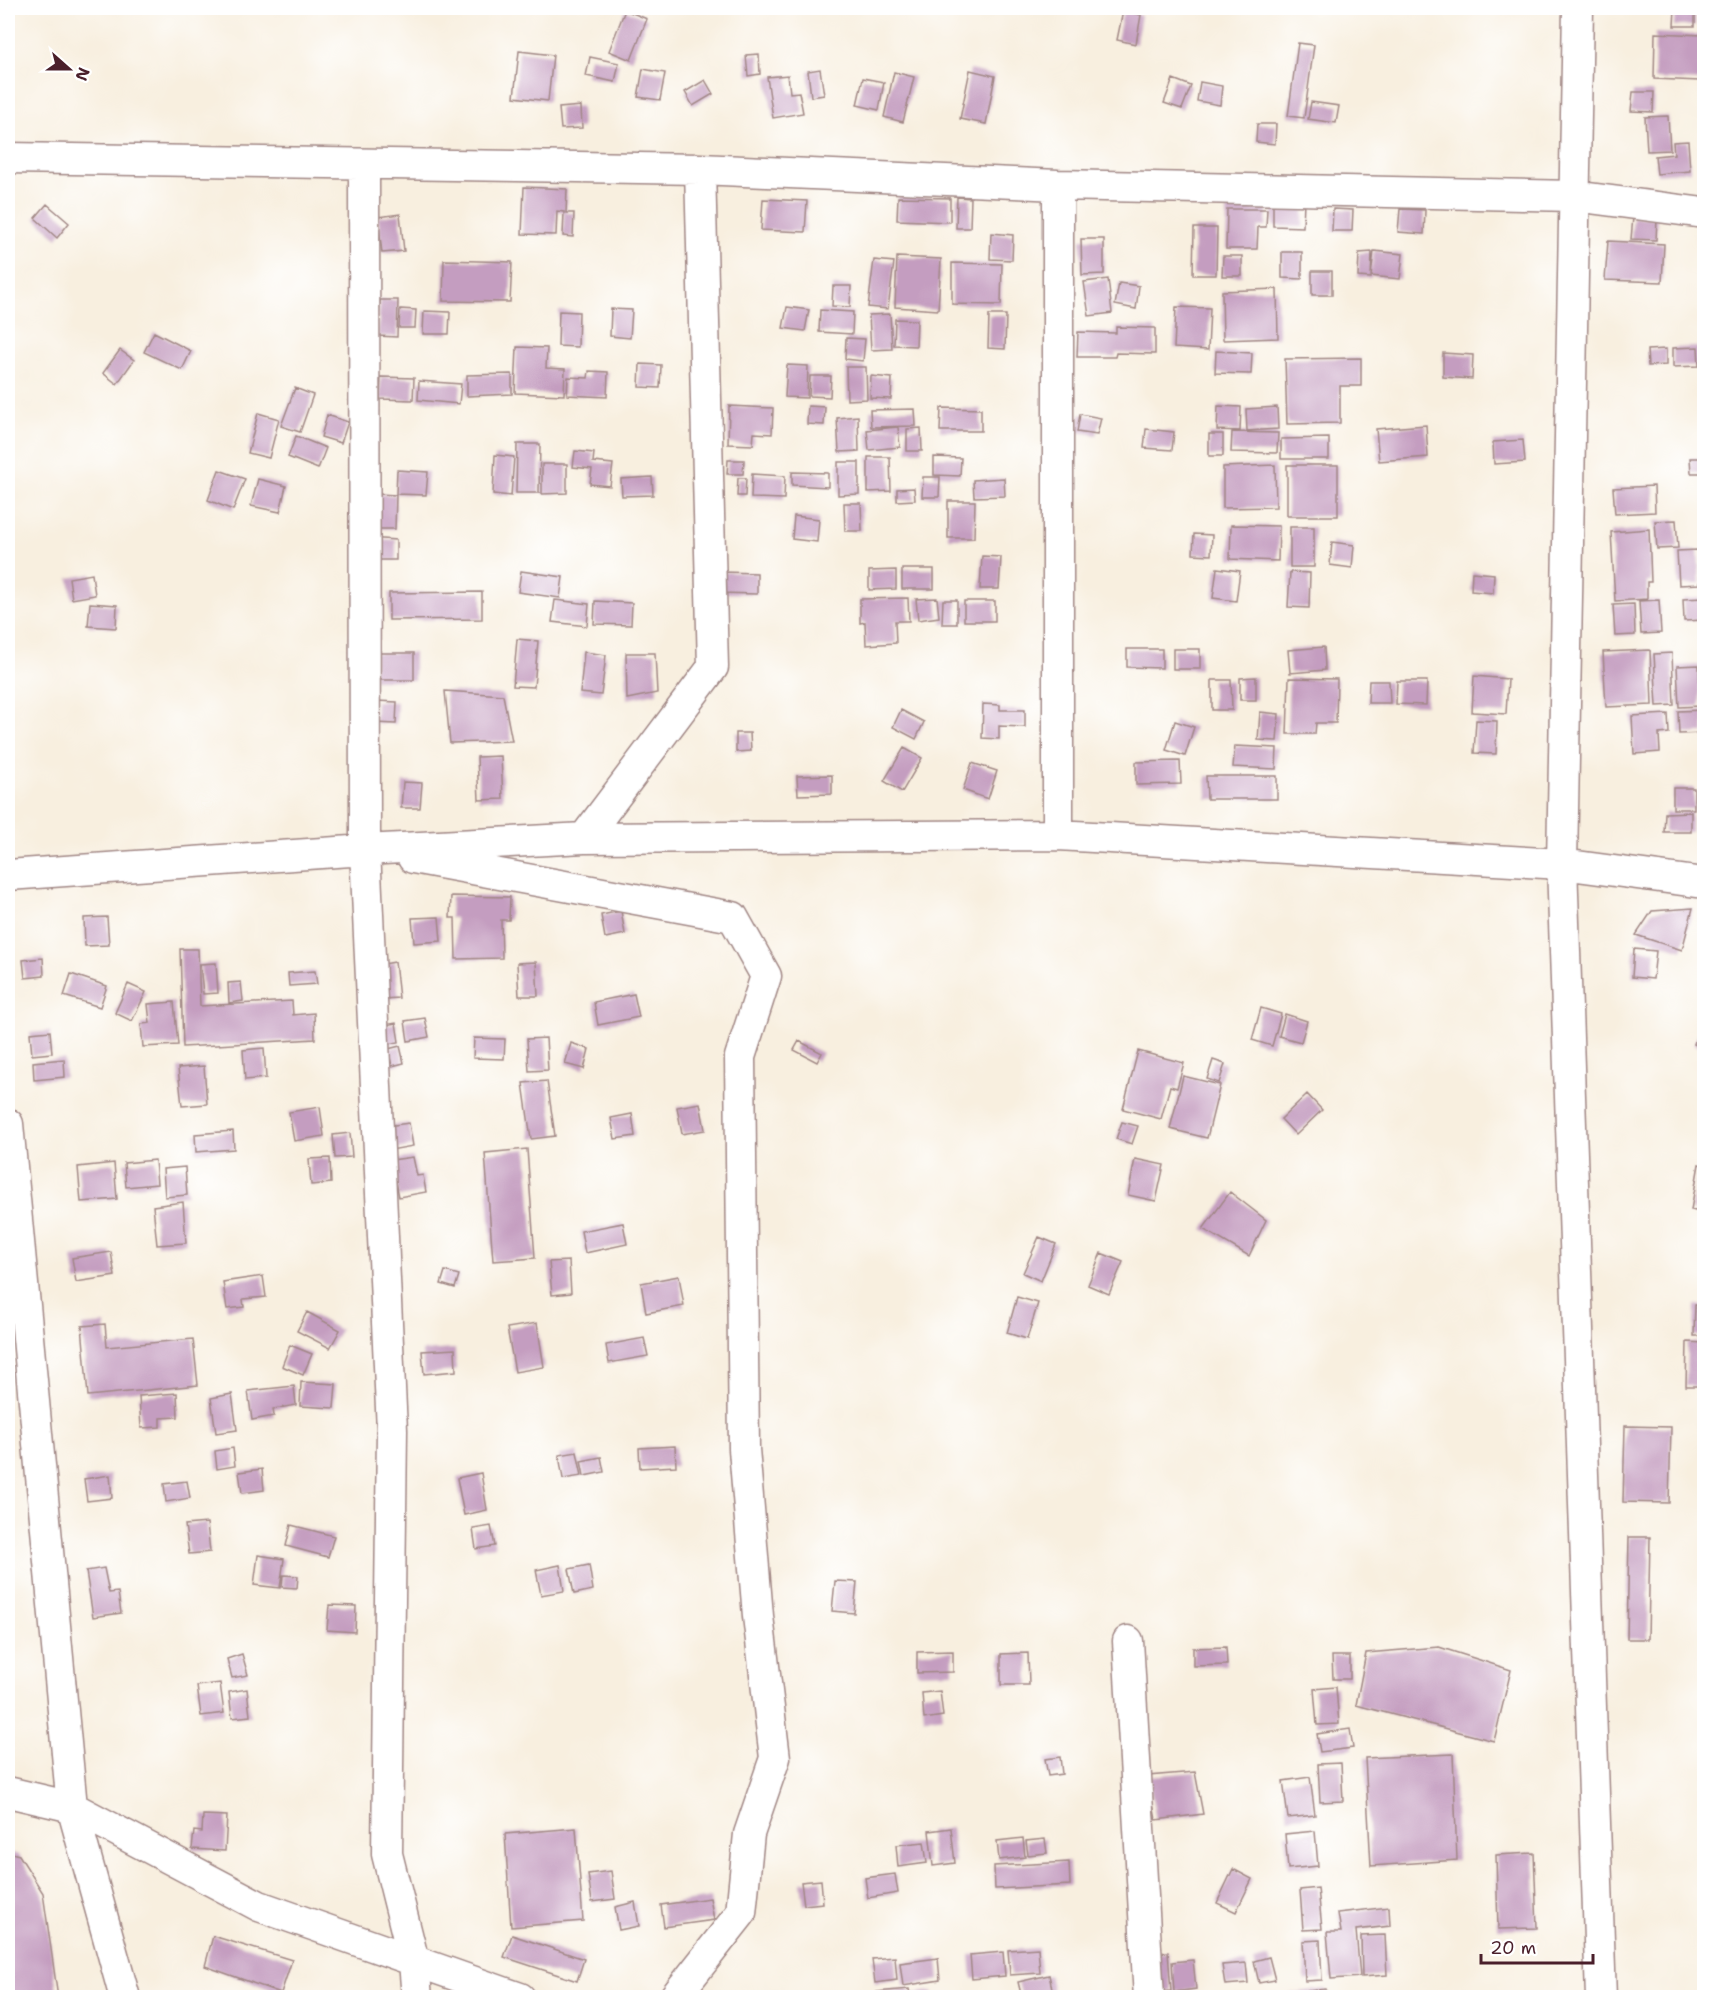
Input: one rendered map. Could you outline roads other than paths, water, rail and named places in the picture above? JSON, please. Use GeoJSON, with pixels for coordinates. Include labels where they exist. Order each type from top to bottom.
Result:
{"type":"FeatureCollection","features":[{"type":"Feature","properties":{"kind":"street"},"geometry":{"type":"LineString","coordinates":[[1578,8],[1562,864],[1601,1998]]}},
{"type":"Feature","properties":{"kind":"street"},"geometry":{"type":"LineString","coordinates":[[8,158],[700,169],[1058,185],[1574,196],[1704,213]]}},
{"type":"Feature","properties":{"kind":"street"},"geometry":{"type":"LineString","coordinates":[[364,165],[365,850],[392,1430],[387,1854],[414,1962],[417,1998]]}},
{"type":"Feature","properties":{"kind":"street"},"geometry":{"type":"LineString","coordinates":[[584,838],[713,667],[700,169]]}},
{"type":"Feature","properties":{"kind":"street"},"geometry":{"type":"LineString","coordinates":[[1058,185],[1058,835]]}},
{"type":"Feature","properties":{"kind":"street"},"geometry":{"type":"LineString","coordinates":[[8,875],[365,850],[584,838],[1058,835],[1562,864],[1704,883]]}},
{"type":"Feature","properties":{"kind":"street"},"geometry":{"type":"LineString","coordinates":[[365,850],[733,917],[766,976],[740,1057],[743,1425],[758,1616],[775,1758],[749,1834],[741,1913],[674,1998]]}},
{"type":"Feature","properties":{"kind":"street"},"geometry":{"type":"LineString","coordinates":[[8,1125],[72,1807],[125,1998]]}},
{"type":"Feature","properties":{"kind":"street"},"geometry":{"type":"LineString","coordinates":[[1128,1641],[1149,1998]]}},
{"type":"Feature","properties":{"kind":"street"},"geometry":{"type":"LineString","coordinates":[[8,1792],[72,1807],[259,1906],[520,1998]]}}]}
